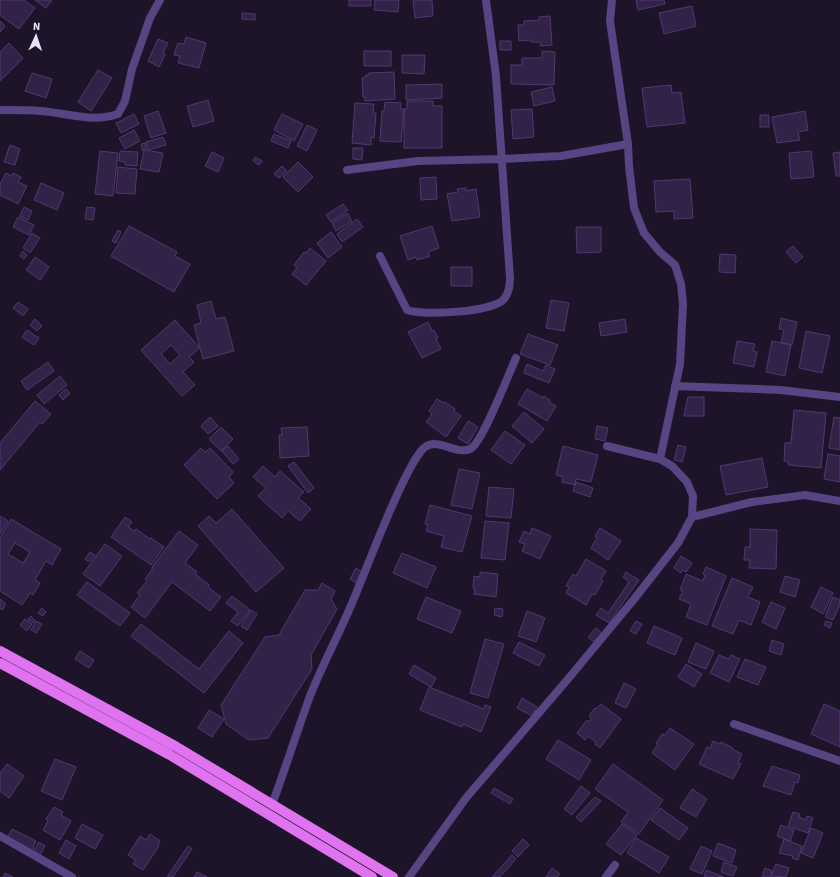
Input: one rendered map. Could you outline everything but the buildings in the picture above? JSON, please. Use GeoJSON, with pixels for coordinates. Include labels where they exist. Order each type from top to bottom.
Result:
{"type":"FeatureCollection","features":[{"type":"Feature","properties":{"kind":"main road"},"geometry":{"type":"LineString","coordinates":[[0,651],[175,746],[393,877]]}},
{"type":"Feature","properties":{"kind":"main road"},"geometry":{"type":"LineString","coordinates":[[0,663],[170,755],[372,877]]}},
{"type":"Feature","properties":{"kind":"street"},"geometry":{"type":"LineString","coordinates":[[0,110],[41,111],[94,118],[109,117],[118,114],[125,101],[132,68],[150,18],[160,0]]}},
{"type":"Feature","properties":{"kind":"street"},"geometry":{"type":"LineString","coordinates":[[380,256],[407,310],[414,312],[430,313],[468,310],[492,306],[504,299],[509,289],[510,278],[496,76],[486,0]]}},
{"type":"Feature","properties":{"kind":"street"},"geometry":{"type":"LineString","coordinates":[[612,0],[610,21],[628,144],[634,208],[644,233],[660,252],[674,265],[681,284],[683,304],[680,364],[660,459]]}},
{"type":"Feature","properties":{"kind":"street"},"geometry":{"type":"LineString","coordinates":[[347,170],[418,161],[561,156],[628,144]]}},
{"type":"Feature","properties":{"kind":"street"},"geometry":{"type":"LineString","coordinates":[[272,805],[311,696],[349,611],[406,475],[422,450],[428,445],[435,444],[466,450],[471,448],[476,443],[495,407],[516,358]]}},
{"type":"Feature","properties":{"kind":"street"},"geometry":{"type":"LineString","coordinates":[[675,386],[781,390],[840,397]]}},
{"type":"Feature","properties":{"kind":"street"},"geometry":{"type":"LineString","coordinates":[[409,877],[466,798],[635,598],[678,543],[692,517],[693,496],[687,482],[672,466],[660,459],[607,446]]}},
{"type":"Feature","properties":{"kind":"street"},"geometry":{"type":"LineString","coordinates":[[692,517],[752,502],[805,495],[840,501]]}},
{"type":"Feature","properties":{"kind":"street"},"geometry":{"type":"LineString","coordinates":[[734,724],[840,761]]}},
{"type":"Feature","properties":{"kind":"street"},"geometry":{"type":"LineString","coordinates":[[0,836],[72,877]]}},
{"type":"Feature","properties":{"kind":"street"},"geometry":{"type":"LineString","coordinates":[[606,877],[615,865]]}}]}
